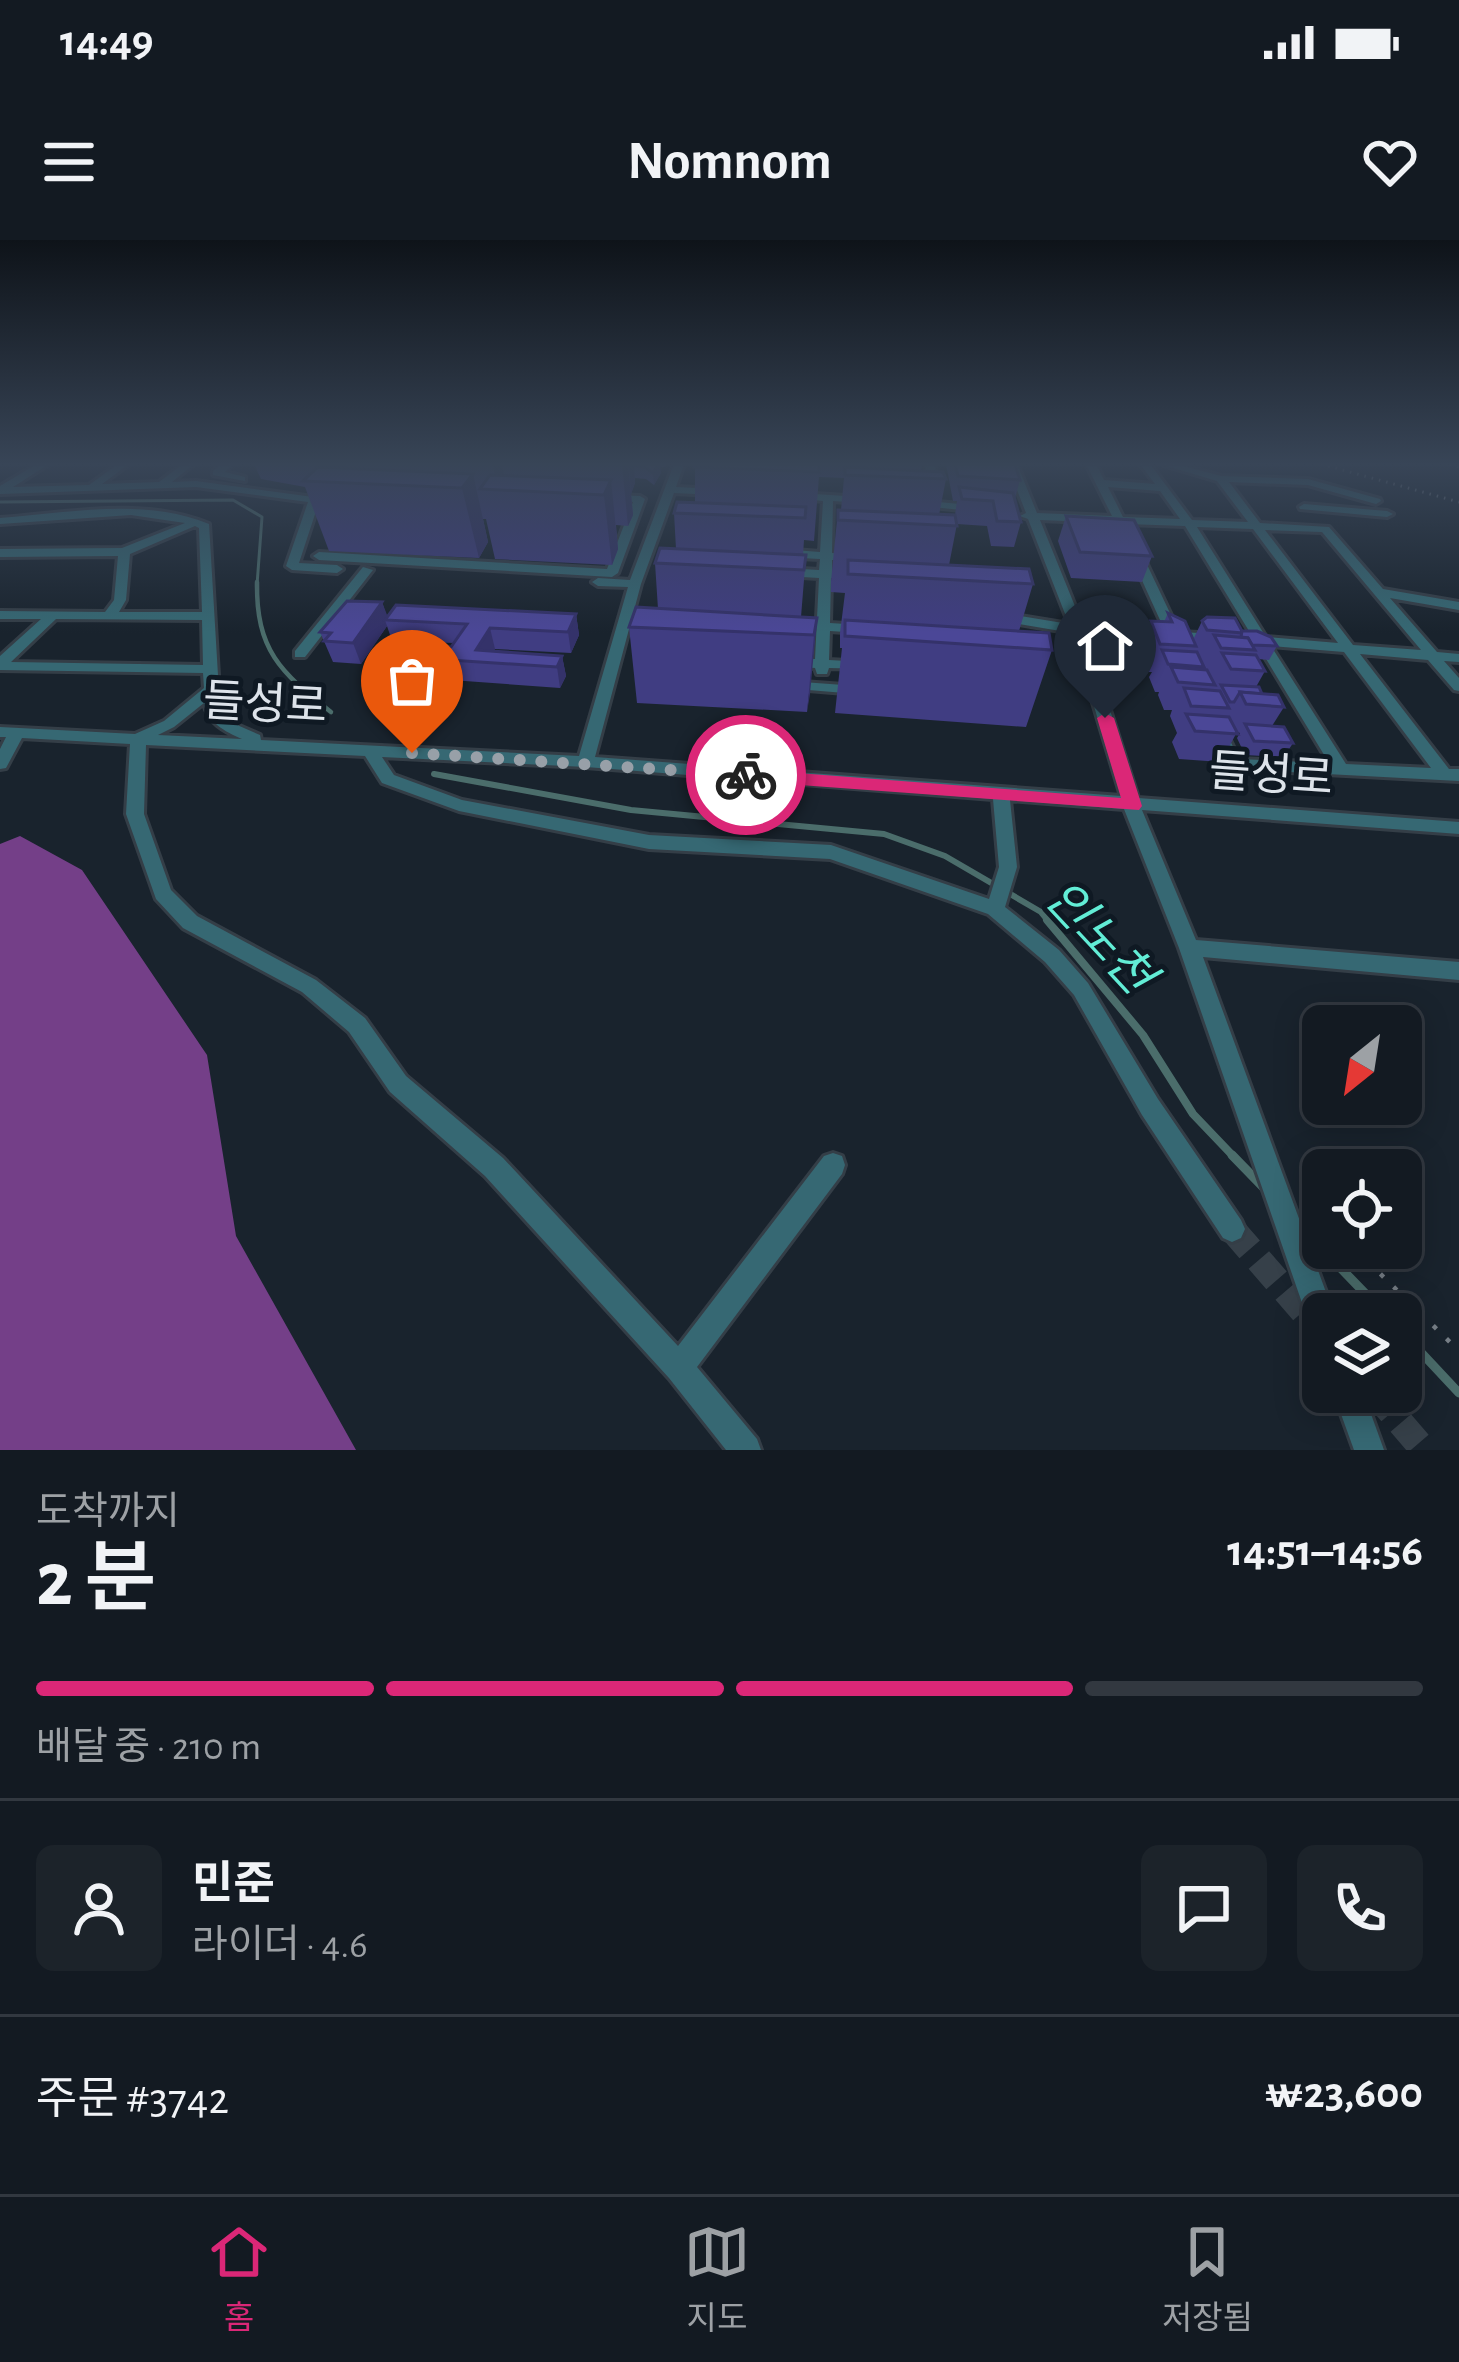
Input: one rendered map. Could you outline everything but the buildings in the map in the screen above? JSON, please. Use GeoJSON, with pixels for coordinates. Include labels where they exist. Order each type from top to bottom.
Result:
{"type":"FeatureCollection","features":[{"type":"Feature","properties":{"kind":"street"},"geometry":{"type":"LineString","coordinates":[[188,520],[205,526],[208,540],[212,710],[223,724],[264,744]]}},
{"type":"Feature","properties":{"kind":"street"},"geometry":{"type":"LineString","coordinates":[[309,520],[292,566],[612,573],[632,520]]}},
{"type":"Feature","properties":{"kind":"street"},"geometry":{"type":"LineString","coordinates":[[586,762],[657,520]]}},
{"type":"Feature","properties":{"kind":"street"},"geometry":{"type":"LineString","coordinates":[[822,688],[827,520]]}},
{"type":"Feature","properties":{"kind":"street"},"geometry":{"type":"LineString","coordinates":[[945,520],[946,525]]}},
{"type":"Feature","properties":{"kind":"street"},"geometry":{"type":"LineString","coordinates":[[1034,520],[1078,630],[1132,806],[1189,948],[1312,1293]]}},
{"type":"Feature","properties":{"kind":"street"},"geometry":{"type":"LineString","coordinates":[[1108,520],[1325,530]]}},
{"type":"Feature","properties":{"kind":"street"},"geometry":{"type":"LineString","coordinates":[[1251,520],[1451,774]]}},
{"type":"Feature","properties":{"kind":"street"},"geometry":{"type":"LineString","coordinates":[[1316,520],[1459,687]]}},
{"type":"Feature","properties":{"kind":"street"},"geometry":{"type":"LineString","coordinates":[[1120,521],[1184,657]]}},
{"type":"Feature","properties":{"kind":"street"},"geometry":{"type":"LineString","coordinates":[[0,553],[124,552],[196,522]]}},
{"type":"Feature","properties":{"kind":"street"},"geometry":{"type":"LineString","coordinates":[[1188,522],[1340,768]]}},
{"type":"Feature","properties":{"kind":"street"},"geometry":{"type":"LineString","coordinates":[[805,525],[827,527]]}},
{"type":"Feature","properties":{"kind":"street"},"geometry":{"type":"LineString","coordinates":[[604,538],[625,539]]}},
{"type":"Feature","properties":{"kind":"street"},"geometry":{"type":"LineString","coordinates":[[330,545],[320,556],[635,584]]}},
{"type":"Feature","properties":{"kind":"street"},"geometry":{"type":"LineString","coordinates":[[110,616],[120,600],[124,552]]}},
{"type":"Feature","properties":{"kind":"street"},"geometry":{"type":"LineString","coordinates":[[755,552],[870,559]]}},
{"type":"Feature","properties":{"kind":"street"},"geometry":{"type":"LineString","coordinates":[[480,571],[491,553]]}},
{"type":"Feature","properties":{"kind":"street"},"geometry":{"type":"LineString","coordinates":[[300,654],[367,570]]}},
{"type":"Feature","properties":{"kind":"street"},"geometry":{"type":"LineString","coordinates":[[762,571],[870,577]]}},
{"type":"Feature","properties":{"kind":"street"},"geometry":{"type":"LineString","coordinates":[[1378,592],[1459,606]]}},
{"type":"Feature","properties":{"kind":"street"},"geometry":{"type":"LineString","coordinates":[[824,606],[847,608]]}},
{"type":"Feature","properties":{"kind":"street"},"geometry":{"type":"LineString","coordinates":[[980,613],[1078,630],[1459,658]]}},
{"type":"Feature","properties":{"kind":"street"},"geometry":{"type":"LineString","coordinates":[[0,616],[207,616]]}},
{"type":"Feature","properties":{"kind":"street"},"geometry":{"type":"LineString","coordinates":[[0,665],[52,616]]}},
{"type":"Feature","properties":{"kind":"street"},"geometry":{"type":"LineString","coordinates":[[824,627],[868,630]]}},
{"type":"Feature","properties":{"kind":"street"},"geometry":{"type":"LineString","coordinates":[[780,661],[888,668]]}},
{"type":"Feature","properties":{"kind":"street"},"geometry":{"type":"LineString","coordinates":[[0,665],[211,669]]}},
{"type":"Feature","properties":{"kind":"street"},"geometry":{"type":"LineString","coordinates":[[775,684],[884,692]]}},
{"type":"Feature","properties":{"kind":"street"},"geometry":{"type":"LineString","coordinates":[[212,690],[169,724],[138,738],[135,814],[163,894],[190,922],[309,986],[357,1025],[398,1084],[494,1168],[680,1368],[746,1450]]}},
{"type":"Feature","properties":{"kind":"street"},"geometry":{"type":"LineString","coordinates":[[1213,721],[1233,764],[1451,774]]}},
{"type":"Feature","properties":{"kind":"street"},"geometry":{"type":"LineString","coordinates":[[0,764],[9,732]]}},
{"type":"Feature","properties":{"kind":"street","name":"들성로"},"geometry":{"type":"LineString","coordinates":[[9,732],[586,762],[1459,828]]}},
{"type":"Feature","properties":{"kind":"street"},"geometry":{"type":"LineString","coordinates":[[369,750],[388,779],[460,805],[650,842],[831,852],[999,896],[1082,989],[1150,1107],[1232,1229]]}},
{"type":"Feature","properties":{"kind":"street"},"geometry":{"type":"LineString","coordinates":[[999,896],[1008,867],[1000,796]]}},
{"type":"Feature","properties":{"kind":"street"},"geometry":{"type":"LineString","coordinates":[[1189,948],[1459,971]]}},
{"type":"Feature","properties":{"kind":"street"},"geometry":{"type":"LineString","coordinates":[[680,1368],[832,1166]]}},
{"type":"Feature","properties":{"kind":"street"},"geometry":{"type":"LineString","coordinates":[[1356,1413],[1369,1450]]}},
{"type":"Feature","properties":{"kind":"path"},"geometry":{"type":"LineString","coordinates":[[1375,1269],[1459,1351]]}},
{"type":"Feature","properties":{"kind":"shaded area"},"geometry":{"type":"Polygon","coordinates":[[[20,836],[82,870],[207,1055],[236,1236],[356,1450],[0,1450],[0,844],[20,836]]]}},
{"type":"Feature","properties":{"kind":"waterway","name":"인노천"},"geometry":{"type":"LineString","coordinates":[[257,584],[262,520]]}},
{"type":"Feature","properties":{"kind":"waterway","name":"인노천"},"geometry":{"type":"LineString","coordinates":[[257,584],[261,625],[275,658],[331,712]]}},
{"type":"Feature","properties":{"kind":"waterway","name":"인노천"},"geometry":{"type":"LineString","coordinates":[[434,774],[631,810],[884,834],[945,856],[1041,912],[1050,923]]}},
{"type":"Feature","properties":{"kind":"waterway","name":"인노천"},"geometry":{"type":"LineString","coordinates":[[1047,920],[1143,1035],[1193,1114],[1235,1158]]}},
{"type":"Feature","properties":{"kind":"waterway","name":"인노천"},"geometry":{"type":"LineString","coordinates":[[1232,1155],[1266,1190]]}},
{"type":"Feature","properties":{"kind":"waterway","name":"인노천"},"geometry":{"type":"LineString","coordinates":[[1300,1226],[1365,1293]]}},
{"type":"Feature","properties":{"kind":"waterway","name":"인노천"},"geometry":{"type":"LineString","coordinates":[[1422,1353],[1459,1393]]}},
{"type":"Feature","properties":{"kind":"tunnel"},"geometry":{"type":"LineString","coordinates":[[1232,1229],[1302,1310]]}},
{"type":"Feature","properties":{"kind":"tunnel"},"geometry":{"type":"LineString","coordinates":[[1392,1413],[1424,1450]]}},
{"type":"Feature","properties":{"kind":"way so far"},"geometry":{"type":"LineString","coordinates":[[412,753],[746,775]]}},
{"type":"Feature","properties":{"kind":"route"},"geometry":{"type":"LineString","coordinates":[[746,775],[1132,806],[1105,718]]}}]}
